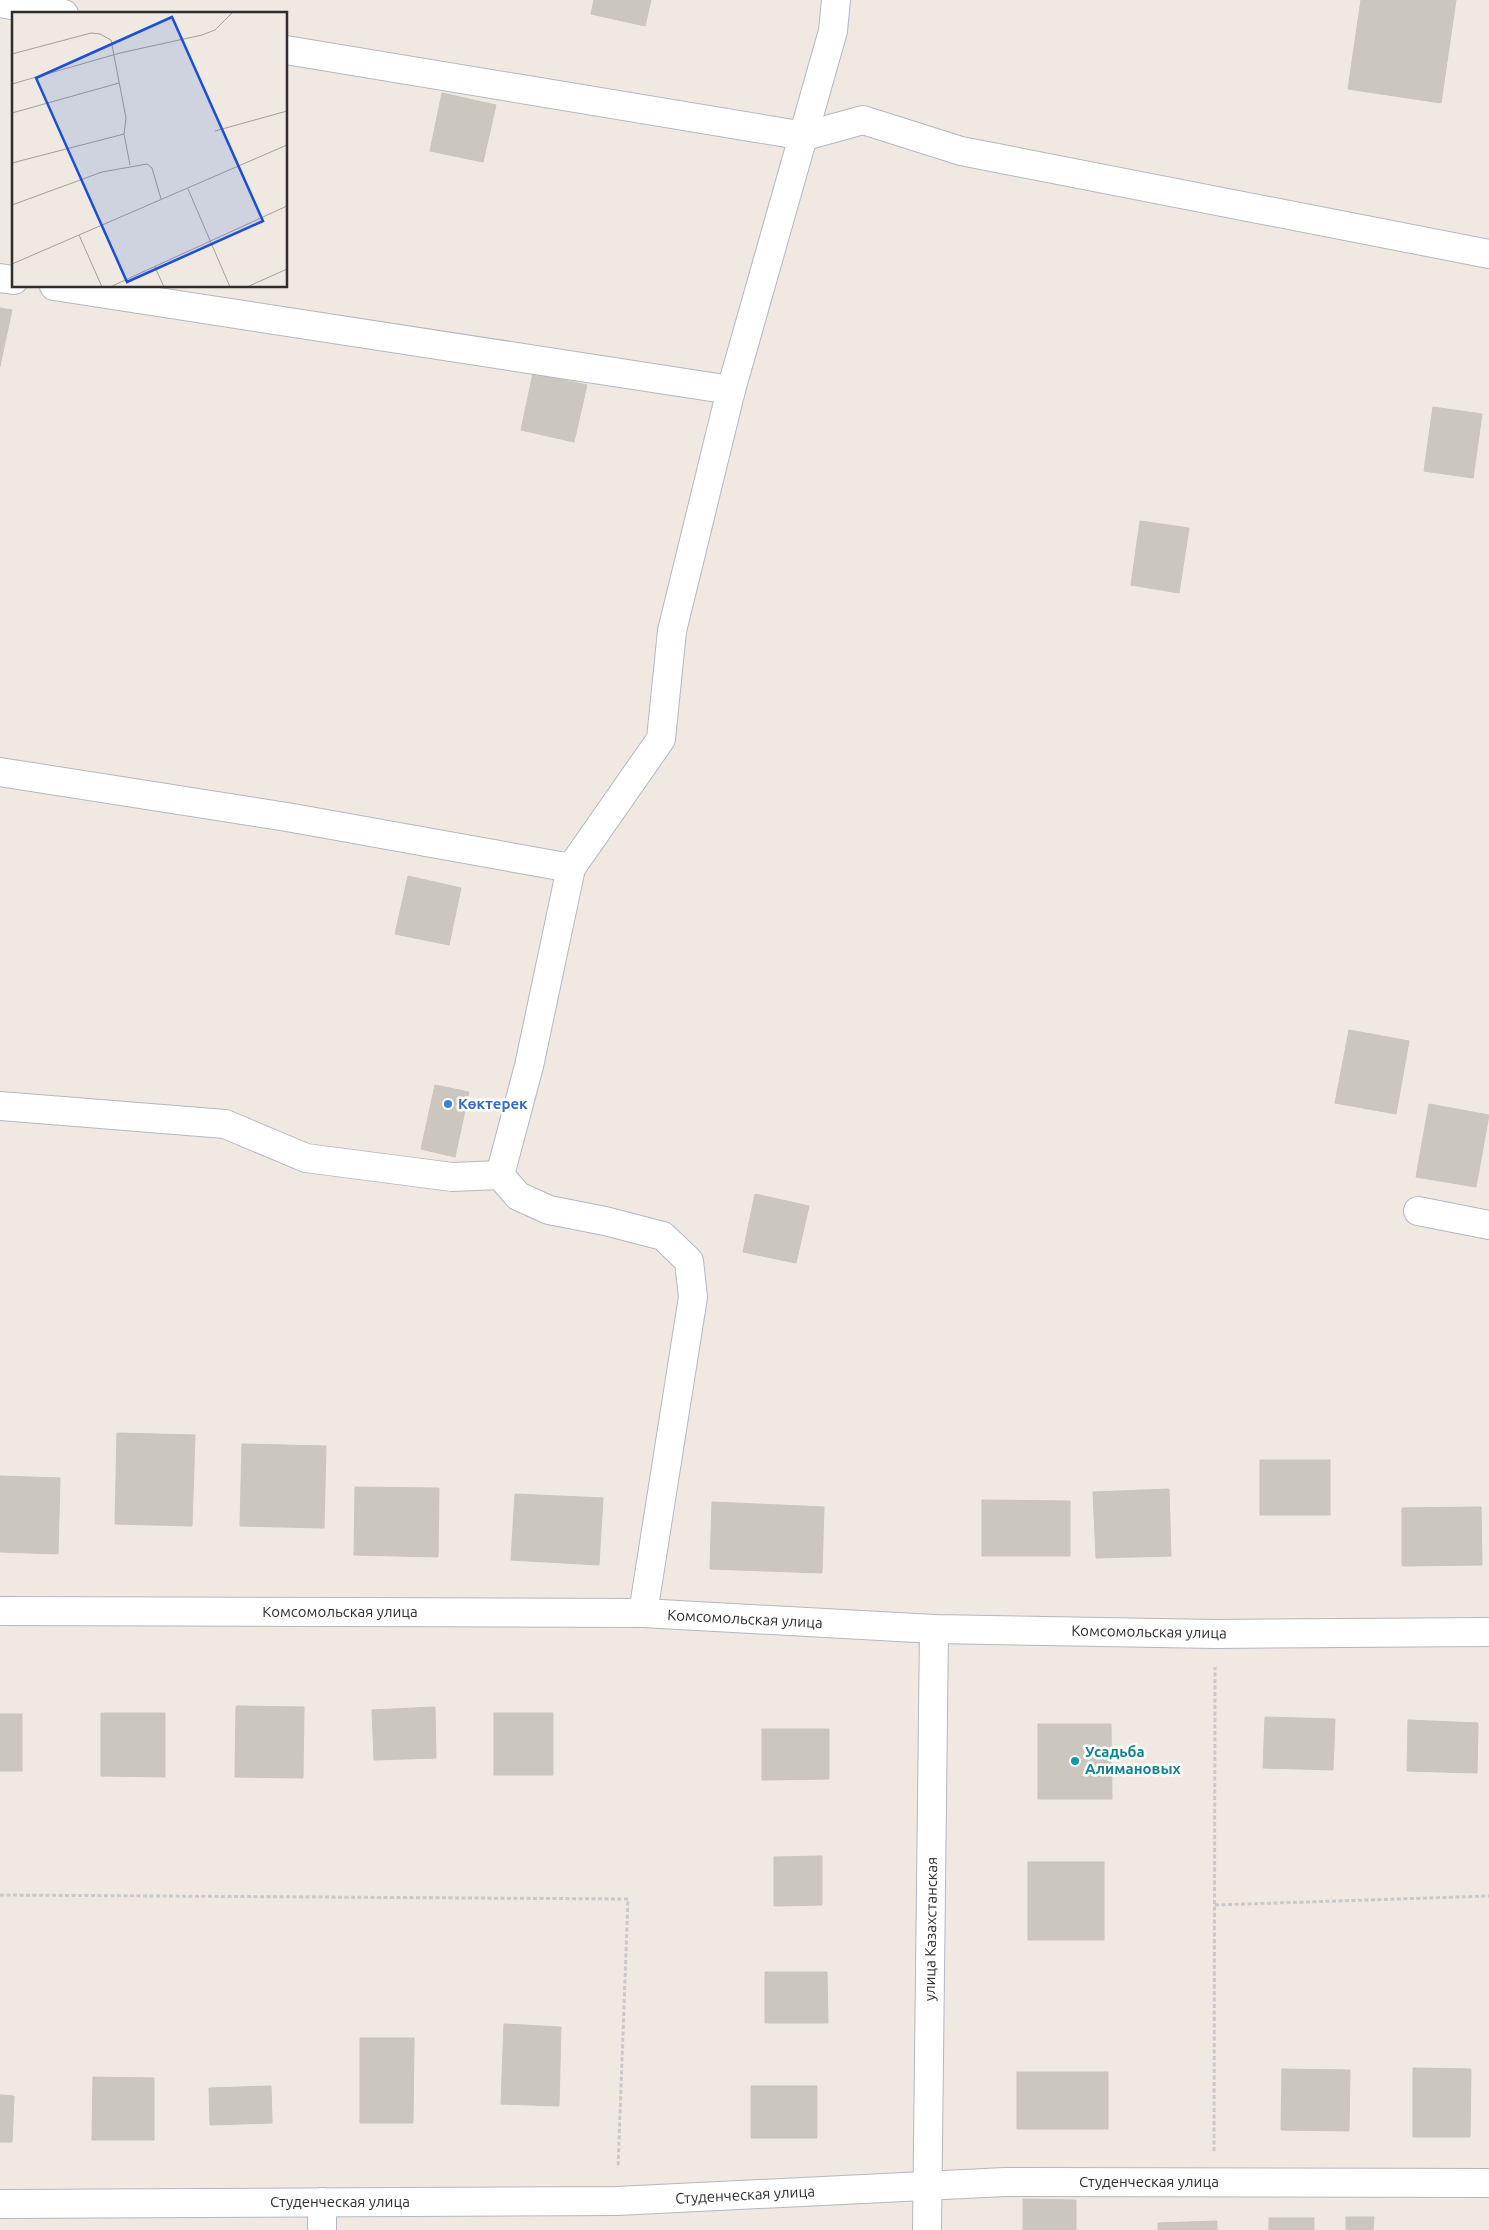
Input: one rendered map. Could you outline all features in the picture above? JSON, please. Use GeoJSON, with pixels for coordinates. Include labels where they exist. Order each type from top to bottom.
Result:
{"type":"FeatureCollection","features":[{"type":"Feature","properties":{"kind":"street"},"geometry":{"type":"LineString","coordinates":[[500,1175],[529,1066],[571,868],[661,739],[672,631],[731,390],[805,136],[833,31],[836,0]]}},
{"type":"Feature","properties":{"kind":"street"},"geometry":{"type":"LineString","coordinates":[[0,3],[52,12]]}},
{"type":"Feature","properties":{"kind":"street"},"geometry":{"type":"LineString","coordinates":[[288,50],[805,136],[863,120],[961,150],[1489,254]]}},
{"type":"Feature","properties":{"kind":"street"},"geometry":{"type":"LineString","coordinates":[[67,288],[731,390]]}},
{"type":"Feature","properties":{"kind":"street"},"geometry":{"type":"LineString","coordinates":[[0,772],[287,817],[571,868]]}},
{"type":"Feature","properties":{"kind":"street"},"geometry":{"type":"LineString","coordinates":[[0,1106],[225,1124],[306,1158],[452,1177],[500,1175]]}},
{"type":"Feature","properties":{"kind":"street"},"geometry":{"type":"LineString","coordinates":[[500,1175],[518,1196],[549,1210],[605,1221],[663,1236],[690,1261],[692,1296],[642,1614]]}},
{"type":"Feature","properties":{"kind":"street"},"geometry":{"type":"LineString","coordinates":[[1418,1211],[1489,1225]]}},
{"type":"Feature","properties":{"kind":"street","name":"Комсомольская улица"},"geometry":{"type":"LineString","coordinates":[[0,1611],[642,1614],[934,1629],[1215,1634],[1489,1632]]}},
{"type":"Feature","properties":{"kind":"street","name":"улица Казахстанская"},"geometry":{"type":"LineString","coordinates":[[927,2230],[934,1629]]}},
{"type":"Feature","properties":{"kind":"street","name":"Студенческая улица"},"geometry":{"type":"LineString","coordinates":[[0,2204],[617,2201],[1005,2182],[1489,2183]]}},
{"type":"Feature","properties":{"kind":"street"},"geometry":{"type":"LineString","coordinates":[[322,2202],[322,2230]]}},
{"type":"Feature","properties":{"kind":"path"},"geometry":{"type":"LineString","coordinates":[[1215,1634],[1215,2182]]}},
{"type":"Feature","properties":{"kind":"path"},"geometry":{"type":"LineString","coordinates":[[0,1895],[628,1899],[617,2201]]}},
{"type":"Feature","properties":{"kind":"path"},"geometry":{"type":"LineString","coordinates":[[1215,1905],[1489,1896]]}},
{"type":"Feature","properties":{"kind":"building"},"geometry":{"type":"Polygon","coordinates":[[[594,0],[651,0],[645,26],[591,14],[594,0]]]}},
{"type":"Feature","properties":{"kind":"building"},"geometry":{"type":"Polygon","coordinates":[[[1361,0],[1456,0],[1441,103],[1348,89],[1361,0]]]}},
{"type":"Feature","properties":{"kind":"building"},"geometry":{"type":"Polygon","coordinates":[[[442,93],[496,105],[483,162],[430,151],[442,93]]]}},
{"type":"Feature","properties":{"kind":"building"},"geometry":{"type":"Polygon","coordinates":[[[0,308],[12,310],[0,366],[0,308]]]}},
{"type":"Feature","properties":{"kind":"building"},"geometry":{"type":"Polygon","coordinates":[[[533,373],[587,385],[574,442],[521,430],[533,373]]]}},
{"type":"Feature","properties":{"kind":"building"},"geometry":{"type":"Polygon","coordinates":[[[1433,407],[1482,414],[1473,478],[1424,471],[1433,407]]]}},
{"type":"Feature","properties":{"kind":"building"},"geometry":{"type":"Polygon","coordinates":[[[1140,521],[1189,528],[1179,593],[1131,585],[1140,521]]]}},
{"type":"Feature","properties":{"kind":"building"},"geometry":{"type":"Polygon","coordinates":[[[408,876],[461,888],[449,945],[395,934],[408,876]]]}},
{"type":"Feature","properties":{"kind":"building"},"geometry":{"type":"Polygon","coordinates":[[[1349,1030],[1409,1041],[1396,1114],[1335,1103],[1349,1030]]]}},
{"type":"Feature","properties":{"kind":"building"},"geometry":{"type":"Polygon","coordinates":[[[435,1085],[469,1092],[455,1157],[421,1149],[435,1085]]]}},
{"type":"Feature","properties":{"kind":"building"},"geometry":{"type":"Polygon","coordinates":[[[1429,1104],[1489,1115],[1476,1187],[1416,1177],[1429,1104]]]}},
{"type":"Feature","properties":{"kind":"building"},"geometry":{"type":"Polygon","coordinates":[[[755,1194],[809,1206],[796,1263],[743,1252],[755,1194]]]}},
{"type":"Feature","properties":{"kind":"building"},"geometry":{"type":"Polygon","coordinates":[[[117,1433],[195,1435],[192,1526],[115,1524],[117,1433]]]}},
{"type":"Feature","properties":{"kind":"building"},"geometry":{"type":"Polygon","coordinates":[[[242,1444],[326,1446],[324,1528],[240,1526],[242,1444]]]}},
{"type":"Feature","properties":{"kind":"building"},"geometry":{"type":"Polygon","coordinates":[[[1260,1460],[1330,1460],[1330,1515],[1260,1515],[1260,1460]]]}},
{"type":"Feature","properties":{"kind":"building"},"geometry":{"type":"Polygon","coordinates":[[[0,1476],[60,1478],[58,1554],[0,1552],[0,1476]]]}},
{"type":"Feature","properties":{"kind":"building"},"geometry":{"type":"Polygon","coordinates":[[[355,1487],[439,1488],[438,1557],[354,1555],[355,1487]]]}},
{"type":"Feature","properties":{"kind":"building"},"geometry":{"type":"Polygon","coordinates":[[[1169,1489],[1171,1556],[1096,1558],[1093,1492],[1169,1489]]]}},
{"type":"Feature","properties":{"kind":"building"},"geometry":{"type":"Polygon","coordinates":[[[515,1494],[603,1498],[599,1565],[511,1560],[515,1494]]]}},
{"type":"Feature","properties":{"kind":"building"},"geometry":{"type":"Polygon","coordinates":[[[982,1500],[1070,1501],[1070,1556],[982,1556],[982,1500]]]}},
{"type":"Feature","properties":{"kind":"building"},"geometry":{"type":"Polygon","coordinates":[[[712,1502],[824,1507],[822,1573],[710,1569],[712,1502]]]}},
{"type":"Feature","properties":{"kind":"building"},"geometry":{"type":"Polygon","coordinates":[[[1481,1507],[1482,1565],[1402,1566],[1402,1508],[1481,1507]]]}},
{"type":"Feature","properties":{"kind":"building"},"geometry":{"type":"Polygon","coordinates":[[[236,1706],[304,1707],[303,1778],[235,1777],[236,1706]]]}},
{"type":"Feature","properties":{"kind":"building"},"geometry":{"type":"Polygon","coordinates":[[[435,1707],[436,1758],[374,1760],[372,1710],[435,1707]]]}},
{"type":"Feature","properties":{"kind":"building"},"geometry":{"type":"Polygon","coordinates":[[[101,1713],[165,1713],[165,1777],[101,1776],[101,1713]]]}},
{"type":"Feature","properties":{"kind":"building"},"geometry":{"type":"Polygon","coordinates":[[[494,1713],[553,1713],[553,1775],[494,1775],[494,1713]]]}},
{"type":"Feature","properties":{"kind":"building"},"geometry":{"type":"Polygon","coordinates":[[[0,1714],[22,1714],[22,1771],[0,1771],[0,1714]]]}},
{"type":"Feature","properties":{"kind":"building"},"geometry":{"type":"Polygon","coordinates":[[[1265,1717],[1335,1719],[1333,1770],[1263,1768],[1265,1717]]]}},
{"type":"Feature","properties":{"kind":"building"},"geometry":{"type":"Polygon","coordinates":[[[1408,1720],[1478,1723],[1477,1773],[1407,1771],[1408,1720]]]}},
{"type":"Feature","properties":{"kind":"building","name":"Усадьба Алимановых"},"geometry":{"type":"Polygon","coordinates":[[[1038,1724],[1111,1724],[1112,1799],[1038,1799],[1038,1724]]]}},
{"type":"Feature","properties":{"kind":"building"},"geometry":{"type":"Polygon","coordinates":[[[762,1729],[829,1729],[829,1779],[762,1780],[762,1729]]]}},
{"type":"Feature","properties":{"kind":"building"},"geometry":{"type":"Polygon","coordinates":[[[822,1856],[822,1905],[774,1906],[774,1857],[822,1856]]]}},
{"type":"Feature","properties":{"kind":"building"},"geometry":{"type":"Polygon","coordinates":[[[1028,1862],[1104,1862],[1104,1940],[1028,1940],[1028,1862]]]}},
{"type":"Feature","properties":{"kind":"building"},"geometry":{"type":"Polygon","coordinates":[[[765,1972],[827,1972],[828,2023],[765,2023],[765,1972]]]}},
{"type":"Feature","properties":{"kind":"building"},"geometry":{"type":"Polygon","coordinates":[[[504,2024],[561,2027],[559,2106],[501,2104],[504,2024]]]}},
{"type":"Feature","properties":{"kind":"building"},"geometry":{"type":"Polygon","coordinates":[[[360,2038],[414,2038],[413,2123],[360,2123],[360,2038]]]}},
{"type":"Feature","properties":{"kind":"building"},"geometry":{"type":"Polygon","coordinates":[[[1413,2068],[1471,2069],[1470,2137],[1413,2137],[1413,2068]]]}},
{"type":"Feature","properties":{"kind":"building"},"geometry":{"type":"Polygon","coordinates":[[[1282,2069],[1350,2070],[1349,2131],[1281,2130],[1282,2069]]]}},
{"type":"Feature","properties":{"kind":"building"},"geometry":{"type":"Polygon","coordinates":[[[1017,2072],[1108,2072],[1108,2129],[1017,2129],[1017,2072]]]}},
{"type":"Feature","properties":{"kind":"building"},"geometry":{"type":"Polygon","coordinates":[[[93,2077],[154,2078],[154,2140],[92,2140],[93,2077]]]}},
{"type":"Feature","properties":{"kind":"building"},"geometry":{"type":"Polygon","coordinates":[[[271,2086],[272,2123],[210,2125],[209,2088],[271,2086]]]}},
{"type":"Feature","properties":{"kind":"building"},"geometry":{"type":"Polygon","coordinates":[[[751,2086],[817,2086],[817,2138],[751,2138],[751,2086]]]}},
{"type":"Feature","properties":{"kind":"building"},"geometry":{"type":"Polygon","coordinates":[[[0,2095],[14,2096],[12,2142],[0,2142],[0,2095]]]}},
{"type":"Feature","properties":{"kind":"building"},"geometry":{"type":"Polygon","coordinates":[[[1023,2199],[1076,2200],[1076,2230],[1023,2230],[1023,2199]]]}},
{"type":"Feature","properties":{"kind":"building"},"geometry":{"type":"Polygon","coordinates":[[[1346,2217],[1374,2217],[1373,2230],[1346,2230],[1346,2217]]]}},
{"type":"Feature","properties":{"kind":"building"},"geometry":{"type":"Polygon","coordinates":[[[1269,2218],[1314,2218],[1314,2230],[1269,2230],[1269,2218]]]}},
{"type":"Feature","properties":{"kind":"building"},"geometry":{"type":"Polygon","coordinates":[[[1217,2221],[1217,2230],[1158,2230],[1158,2223],[1217,2221]]]}},
{"type":"Feature","properties":{"kind":"place","name":"Көктерек"},"geometry":{"type":"Point","coordinates":[448,1104]}},
{"type":"Feature","properties":{"kind":"place","name":"Усадьба Алимановых"},"geometry":{"type":"Point","coordinates":[1075,1761]}}]}
